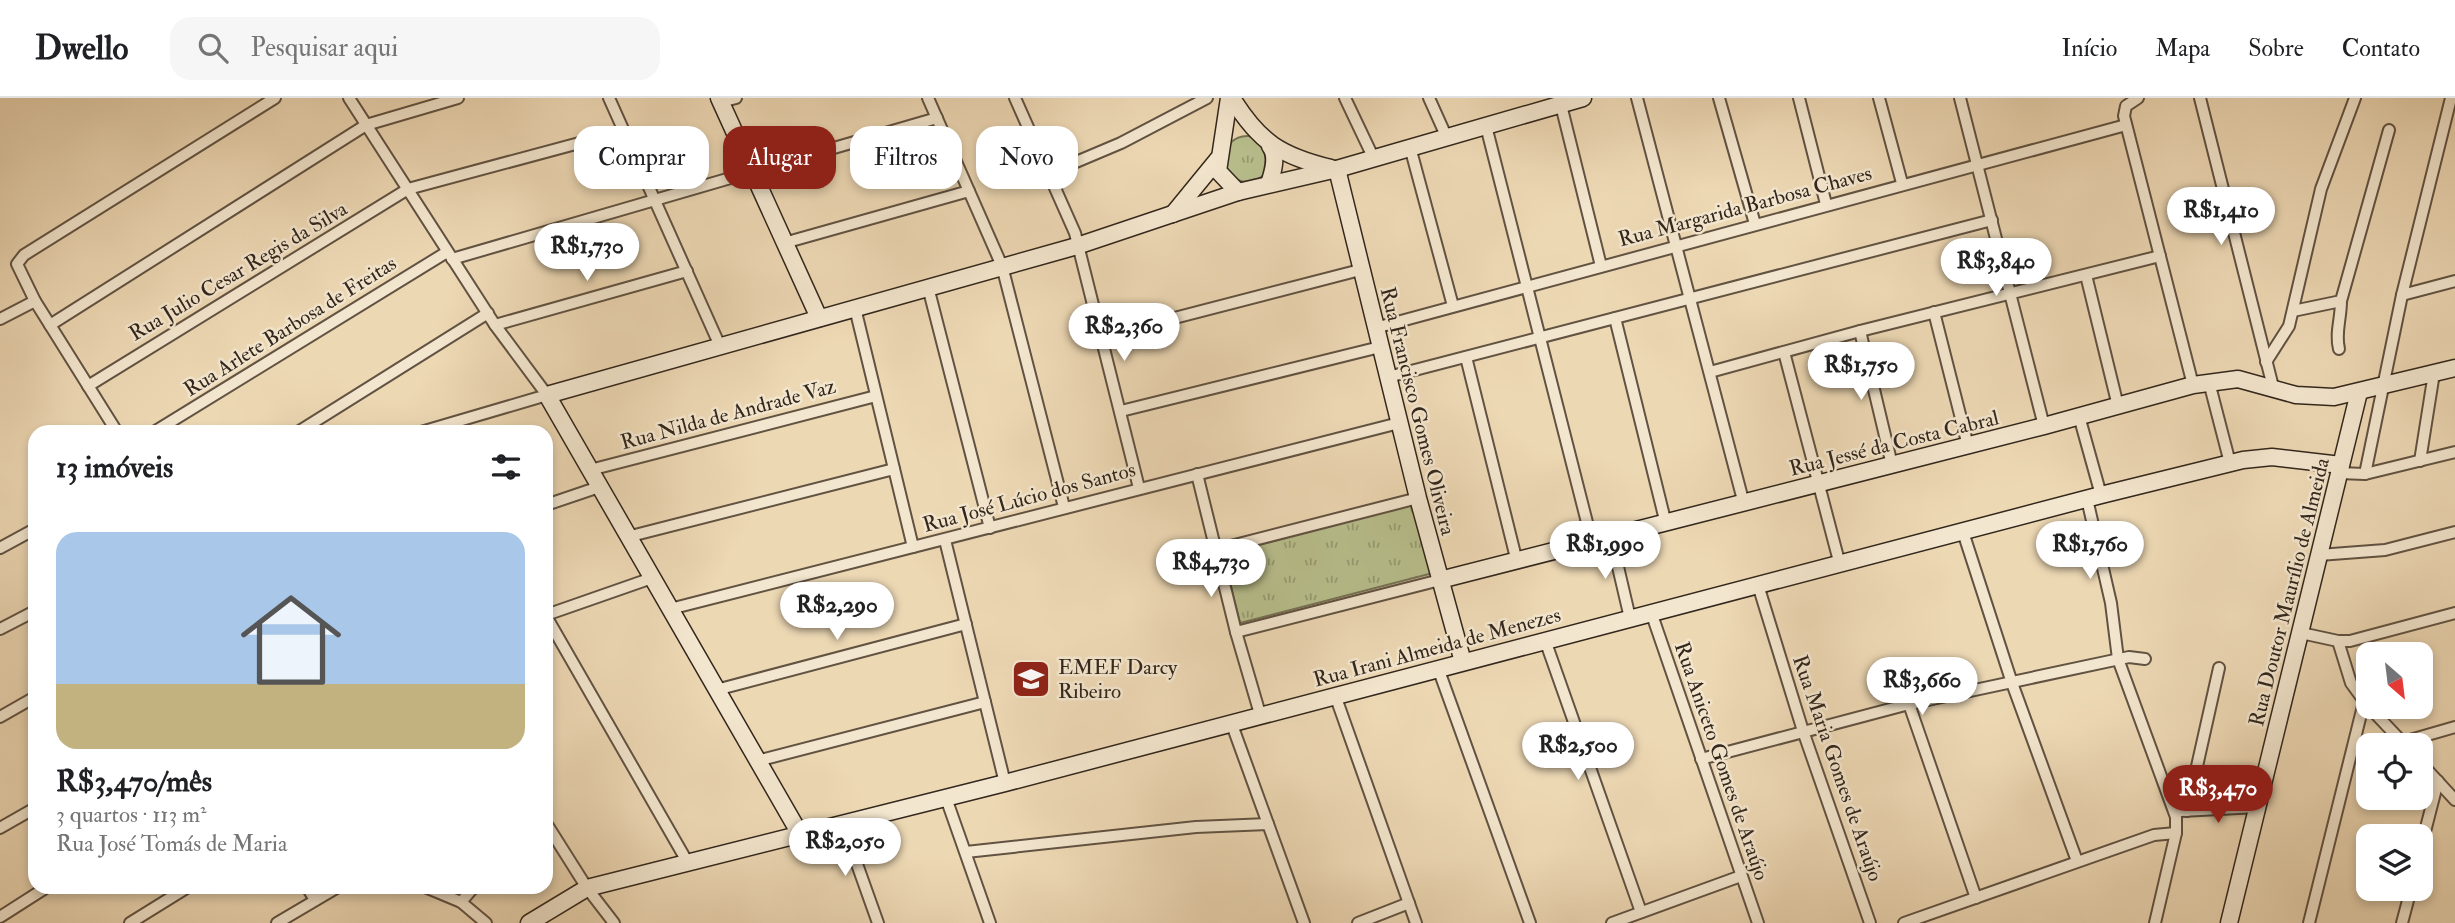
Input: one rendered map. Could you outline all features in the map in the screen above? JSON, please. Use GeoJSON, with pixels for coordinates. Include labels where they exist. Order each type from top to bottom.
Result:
{"type":"FeatureCollection","features":[{"type":"Feature","properties":{"kind":"street"},"geometry":{"type":"LineString","coordinates":[[113,425],[35,301],[17,267],[24,255],[275,98]]}},
{"type":"Feature","properties":{"kind":"street"},"geometry":{"type":"LineString","coordinates":[[349,98],[495,325],[547,395],[800,834]]}},
{"type":"Feature","properties":{"kind":"street"},"geometry":{"type":"LineString","coordinates":[[50,325],[366,125],[458,98]]}},
{"type":"Feature","properties":{"kind":"street"},"geometry":{"type":"LineString","coordinates":[[609,98],[622,126]]}},
{"type":"Feature","properties":{"kind":"street"},"geometry":{"type":"LineString","coordinates":[[928,98],[1002,266],[1064,507]]}},
{"type":"Feature","properties":{"kind":"street"},"geometry":{"type":"LineString","coordinates":[[1015,98],[1028,126]]}},
{"type":"Feature","properties":{"kind":"street"},"geometry":{"type":"LineString","coordinates":[[1078,161],[1121,143],[1207,98]]}},
{"type":"Feature","properties":{"kind":"street"},"geometry":{"type":"LineString","coordinates":[[1231,98],[1257,134],[1273,150],[1274,165],[1269,184]]}},
{"type":"Feature","properties":{"kind":"street"},"geometry":{"type":"LineString","coordinates":[[1231,98],[1218,159],[1219,171],[1224,180],[1238,192]]}},
{"type":"Feature","properties":{"kind":"street"},"geometry":{"type":"LineString","coordinates":[[1345,98],[1374,159]]}},
{"type":"Feature","properties":{"kind":"street"},"geometry":{"type":"LineString","coordinates":[[1429,98],[1447,138]]}},
{"type":"Feature","properties":{"kind":"street"},"geometry":{"type":"LineString","coordinates":[[445,425],[1077,246],[1238,192],[1374,159],[1583,98]]}},
{"type":"Feature","properties":{"kind":"street"},"geometry":{"type":"LineString","coordinates":[[1637,98],[1744,504]]}},
{"type":"Feature","properties":{"kind":"street"},"geometry":{"type":"LineString","coordinates":[[1719,98],[1755,223]]}},
{"type":"Feature","properties":{"kind":"street"},"geometry":{"type":"LineString","coordinates":[[1799,98],[1826,204]]}},
{"type":"Feature","properties":{"kind":"street"},"geometry":{"type":"LineString","coordinates":[[1879,98],[1902,183]]}},
{"type":"Feature","properties":{"kind":"street"},"geometry":{"type":"LineString","coordinates":[[1961,98],[2044,426]]}},
{"type":"Feature","properties":{"kind":"street"},"geometry":{"type":"LineString","coordinates":[[2138,98],[2126,106],[2126,125],[2160,257],[2230,463]]}},
{"type":"Feature","properties":{"kind":"street"},"geometry":{"type":"LineString","coordinates":[[2200,98],[2273,387]]}},
{"type":"Feature","properties":{"kind":"street"},"geometry":{"type":"LineString","coordinates":[[2266,362],[2289,326],[2321,189],[2355,98]]}},
{"type":"Feature","properties":{"kind":"street"},"geometry":{"type":"LineString","coordinates":[[2365,474],[2402,295],[2451,98]]}},
{"type":"Feature","properties":{"kind":"street"},"geometry":{"type":"LineString","coordinates":[[725,99],[736,126]]}},
{"type":"Feature","properties":{"kind":"street"},"geometry":{"type":"LineString","coordinates":[[1561,105],[1601,266]]}},
{"type":"Feature","properties":{"kind":"street","name":"Rua Arlete Barbosa de Freitas"},"geometry":{"type":"LineString","coordinates":[[836,148],[937,118]]}},
{"type":"Feature","properties":{"kind":"street","name":"Rua Margarida Barbosa Chaves"},"geometry":{"type":"LineString","coordinates":[[1375,328],[1978,162],[2126,125]]}},
{"type":"Feature","properties":{"kind":"street"},"geometry":{"type":"LineString","coordinates":[[1486,126],[1592,542]]}},
{"type":"Feature","properties":{"kind":"street"},"geometry":{"type":"LineString","coordinates":[[2339,349],[2336,336],[2342,322],[2341,301],[2389,130]]}},
{"type":"Feature","properties":{"kind":"street"},"geometry":{"type":"LineString","coordinates":[[1223,142],[1238,134],[1257,134]]}},
{"type":"Feature","properties":{"kind":"street","name":"Rua Julio Cesar Regis da Silva"},"geometry":{"type":"LineString","coordinates":[[88,386],[408,189],[574,144]]}},
{"type":"Feature","properties":{"kind":"street"},"geometry":{"type":"LineString","coordinates":[[1270,146],[1303,161],[1337,169]]}},
{"type":"Feature","properties":{"kind":"street"},"geometry":{"type":"LineString","coordinates":[[1410,147],[1453,306]]}},
{"type":"Feature","properties":{"kind":"street"},"geometry":{"type":"LineString","coordinates":[[1170,217],[1218,159]]}},
{"type":"Feature","properties":{"kind":"street","name":"Rua Francisco Gomes Oliveira"},"geometry":{"type":"LineString","coordinates":[[1337,169],[1418,498],[1463,662]]}},
{"type":"Feature","properties":{"kind":"street","name":"Rua Arlete Barbosa de Freitas"},"geometry":{"type":"LineString","coordinates":[[166,425],[449,255],[723,180]]}},
{"type":"Feature","properties":{"kind":"street"},"geometry":{"type":"LineString","coordinates":[[651,189],[720,346]]}},
{"type":"Feature","properties":{"kind":"street"},"geometry":{"type":"LineString","coordinates":[[761,189],[819,318]]}},
{"type":"Feature","properties":{"kind":"street"},"geometry":{"type":"LineString","coordinates":[[1057,189],[1072,222],[1139,488]]}},
{"type":"Feature","properties":{"kind":"street"},"geometry":{"type":"LineString","coordinates":[[784,243],[969,191]]}},
{"type":"Feature","properties":{"kind":"street"},"geometry":{"type":"LineString","coordinates":[[1388,377],[1992,220]]}},
{"type":"Feature","properties":{"kind":"street"},"geometry":{"type":"LineString","coordinates":[[1710,372],[1934,312],[2160,257]]}},
{"type":"Feature","properties":{"kind":"street"},"geometry":{"type":"LineString","coordinates":[[1101,337],[1360,270]]}},
{"type":"Feature","properties":{"kind":"street"},"geometry":{"type":"LineString","coordinates":[[495,325],[687,271]]}},
{"type":"Feature","properties":{"kind":"street"},"geometry":{"type":"LineString","coordinates":[[2086,275],[2118,406]]}},
{"type":"Feature","properties":{"kind":"street"},"geometry":{"type":"LineString","coordinates":[[2402,295],[2455,281]]}},
{"type":"Feature","properties":{"kind":"street"},"geometry":{"type":"LineString","coordinates":[[928,287],[990,528]]}},
{"type":"Feature","properties":{"kind":"street"},"geometry":{"type":"LineString","coordinates":[[0,319],[35,301]]}},
{"type":"Feature","properties":{"kind":"street"},"geometry":{"type":"LineString","coordinates":[[2293,312],[2341,301]]}},
{"type":"Feature","properties":{"kind":"street"},"geometry":{"type":"LineString","coordinates":[[855,308],[913,547]]}},
{"type":"Feature","properties":{"kind":"street"},"geometry":{"type":"LineString","coordinates":[[1934,312],[1968,446]]}},
{"type":"Feature","properties":{"kind":"street"},"geometry":{"type":"LineString","coordinates":[[309,425],[488,313]]}},
{"type":"Feature","properties":{"kind":"street"},"geometry":{"type":"LineString","coordinates":[[1615,318],[1666,524]]}},
{"type":"Feature","properties":{"kind":"street"},"geometry":{"type":"LineString","coordinates":[[1860,331],[1892,465]]}},
{"type":"Feature","properties":{"kind":"street"},"geometry":{"type":"LineString","coordinates":[[1121,411],[1380,347]]}},
{"type":"Feature","properties":{"kind":"street"},"geometry":{"type":"LineString","coordinates":[[1784,352],[1821,484],[1840,565]]}},
{"type":"Feature","properties":{"kind":"street"},"geometry":{"type":"LineString","coordinates":[[1466,357],[1517,562]]}},
{"type":"Feature","properties":{"kind":"street","name":"Rua Jessé da Costa Cabral"},"geometry":{"type":"LineString","coordinates":[[1440,580],[1744,504],[2201,383],[2238,379],[2317,398],[2359,392],[2455,368]]}},
{"type":"Feature","properties":{"kind":"street"},"geometry":{"type":"LineString","coordinates":[[2420,461],[2434,373]]}},
{"type":"Feature","properties":{"kind":"street","name":"Rua Doutor Maurílio de Almeida"},"geometry":{"type":"LineString","coordinates":[[2230,923],[2359,392]]}},
{"type":"Feature","properties":{"kind":"street","name":"Rua Nilda de Andrade Vaz"},"geometry":{"type":"LineString","coordinates":[[590,470],[876,396]]}},
{"type":"Feature","properties":{"kind":"street"},"geometry":{"type":"LineString","coordinates":[[2079,416],[2119,659],[2175,812],[2176,833],[2156,921],[2144,923]]}},
{"type":"Feature","properties":{"kind":"street","name":"Rua José Lúcio dos Santos"},"geometry":{"type":"LineString","coordinates":[[670,609],[1399,423]]}},
{"type":"Feature","properties":{"kind":"street"},"geometry":{"type":"LineString","coordinates":[[2340,469],[2365,474],[2455,452]]}},
{"type":"Feature","properties":{"kind":"street","name":"Rua Irani Almeida de Menezes"},"geometry":{"type":"LineString","coordinates":[[529,923],[587,888],[1005,783],[2094,497],[2230,463],[2272,457],[2340,469]]}},
{"type":"Feature","properties":{"kind":"street"},"geometry":{"type":"LineString","coordinates":[[627,537],[894,469]]}},
{"type":"Feature","properties":{"kind":"street"},"geometry":{"type":"LineString","coordinates":[[1197,474],[1236,632],[1260,714]]}},
{"type":"Feature","properties":{"kind":"street"},"geometry":{"type":"LineString","coordinates":[[553,503],[599,487]]}},
{"type":"Feature","properties":{"kind":"street"},"geometry":{"type":"LineString","coordinates":[[1215,550],[1418,498]]}},
{"type":"Feature","properties":{"kind":"street"},"geometry":{"type":"LineString","coordinates":[[1963,532],[2012,683],[2077,861]]}},
{"type":"Feature","properties":{"kind":"street"},"geometry":{"type":"LineString","coordinates":[[2319,555],[2385,550],[2455,532]]}},
{"type":"Feature","properties":{"kind":"street"},"geometry":{"type":"LineString","coordinates":[[0,548],[28,533]]}},
{"type":"Feature","properties":{"kind":"street"},"geometry":{"type":"LineString","coordinates":[[1611,537],[1630,618]]}},
{"type":"Feature","properties":{"kind":"street"},"geometry":{"type":"LineString","coordinates":[[945,540],[1005,783]]}},
{"type":"Feature","properties":{"kind":"street"},"geometry":{"type":"LineString","coordinates":[[553,613],[652,578]]}},
{"type":"Feature","properties":{"kind":"street"},"geometry":{"type":"LineString","coordinates":[[1236,632],[1440,580]]}},
{"type":"Feature","properties":{"kind":"street","name":"Rua Maria Gomes de Araújo"},"geometry":{"type":"LineString","coordinates":[[1758,585],[1803,732],[1870,923]]}},
{"type":"Feature","properties":{"kind":"street","name":"Rua Aniceto Gomes de Araújo"},"geometry":{"type":"LineString","coordinates":[[1651,612],[1758,923]]}},
{"type":"Feature","properties":{"kind":"street"},"geometry":{"type":"LineString","coordinates":[[2301,633],[2338,641],[2455,613]]}},
{"type":"Feature","properties":{"kind":"street"},"geometry":{"type":"LineString","coordinates":[[0,629],[28,615]]}},
{"type":"Feature","properties":{"kind":"street"},"geometry":{"type":"LineString","coordinates":[[716,690],[966,624]]}},
{"type":"Feature","properties":{"kind":"street"},"geometry":{"type":"LineString","coordinates":[[553,628],[688,863]]}},
{"type":"Feature","properties":{"kind":"street"},"geometry":{"type":"LineString","coordinates":[[1545,640],[1641,912]]}},
{"type":"Feature","properties":{"kind":"street"},"geometry":{"type":"LineString","coordinates":[[2338,641],[2346,670],[2356,687]]}},
{"type":"Feature","properties":{"kind":"street"},"geometry":{"type":"LineString","coordinates":[[1701,759],[1909,704],[2119,659],[2145,659]]}},
{"type":"Feature","properties":{"kind":"street"},"geometry":{"type":"LineString","coordinates":[[1438,668],[1530,923]]}},
{"type":"Feature","properties":{"kind":"street"},"geometry":{"type":"LineString","coordinates":[[2187,811],[2218,668]]}},
{"type":"Feature","properties":{"kind":"street"},"geometry":{"type":"LineString","coordinates":[[1335,695],[1416,923]]}},
{"type":"Feature","properties":{"kind":"street"},"geometry":{"type":"LineString","coordinates":[[0,717],[28,701]]}},
{"type":"Feature","properties":{"kind":"street"},"geometry":{"type":"LineString","coordinates":[[757,761],[985,702]]}},
{"type":"Feature","properties":{"kind":"street"},"geometry":{"type":"LineString","coordinates":[[1909,704],[1976,898]]}},
{"type":"Feature","properties":{"kind":"street"},"geometry":{"type":"LineString","coordinates":[[2309,923],[2363,719]]}},
{"type":"Feature","properties":{"kind":"street"},"geometry":{"type":"LineString","coordinates":[[2380,719],[2394,733]]}},
{"type":"Feature","properties":{"kind":"street"},"geometry":{"type":"LineString","coordinates":[[1231,722],[1304,923]]}},
{"type":"Feature","properties":{"kind":"street"},"geometry":{"type":"LineString","coordinates":[[2433,734],[2455,727]]}},
{"type":"Feature","properties":{"kind":"street"},"geometry":{"type":"LineString","coordinates":[[2433,776],[2455,800]]}},
{"type":"Feature","properties":{"kind":"street"},"geometry":{"type":"LineString","coordinates":[[2427,824],[2438,781]]}},
{"type":"Feature","properties":{"kind":"street"},"geometry":{"type":"LineString","coordinates":[[946,798],[990,923]]}},
{"type":"Feature","properties":{"kind":"street"},"geometry":{"type":"LineString","coordinates":[[2175,812],[2258,807]]}},
{"type":"Feature","properties":{"kind":"street"},"geometry":{"type":"LineString","coordinates":[[0,828],[28,812]]}},
{"type":"Feature","properties":{"kind":"street"},"geometry":{"type":"LineString","coordinates":[[842,822],[878,923]]}},
{"type":"Feature","properties":{"kind":"street"},"geometry":{"type":"LineString","coordinates":[[965,852],[1196,827],[1268,824]]}},
{"type":"Feature","properties":{"kind":"street"},"geometry":{"type":"LineString","coordinates":[[1904,923],[2163,832],[2176,833]]}},
{"type":"Feature","properties":{"kind":"street"},"geometry":{"type":"LineString","coordinates":[[553,834],[587,888],[614,923]]}},
{"type":"Feature","properties":{"kind":"street"},"geometry":{"type":"LineString","coordinates":[[1612,923],[1741,876]]}},
{"type":"Feature","properties":{"kind":"street"},"geometry":{"type":"LineString","coordinates":[[0,917],[36,894]]}},
{"type":"Feature","properties":{"kind":"street"},"geometry":{"type":"LineString","coordinates":[[130,923],[177,894]]}},
{"type":"Feature","properties":{"kind":"street"},"geometry":{"type":"LineString","coordinates":[[311,894],[315,900]]}},
{"type":"Feature","properties":{"kind":"street"},"geometry":{"type":"LineString","coordinates":[[277,923],[291,919],[326,894]]}},
{"type":"Feature","properties":{"kind":"street"},"geometry":{"type":"LineString","coordinates":[[442,894],[461,902],[486,923]]}},
{"type":"Feature","properties":{"kind":"street"},"geometry":{"type":"LineString","coordinates":[[461,902],[468,894]]}},
{"type":"Feature","properties":{"kind":"street"},"geometry":{"type":"LineString","coordinates":[[2402,923],[2408,901]]}},
{"type":"Feature","properties":{"kind":"street"},"geometry":{"type":"LineString","coordinates":[[1358,923],[1409,903]]}},
{"type":"Feature","properties":{"kind":"green space"},"geometry":{"type":"Polygon","coordinates":[[[1247,136],[1263,143],[1270,159],[1263,175],[1247,182],[1231,175],[1224,159],[1231,143],[1247,136]]]}},
{"type":"Feature","properties":{"kind":"green space"},"geometry":{"type":"Polygon","coordinates":[[[1415,504],[1433,573],[1240,623],[1223,554],[1415,504]]]}},
{"type":"Feature","properties":{"kind":"place","name":"EMEF Darcy Ribeiro"},"geometry":{"type":"Point","coordinates":[1031,679]}}]}
